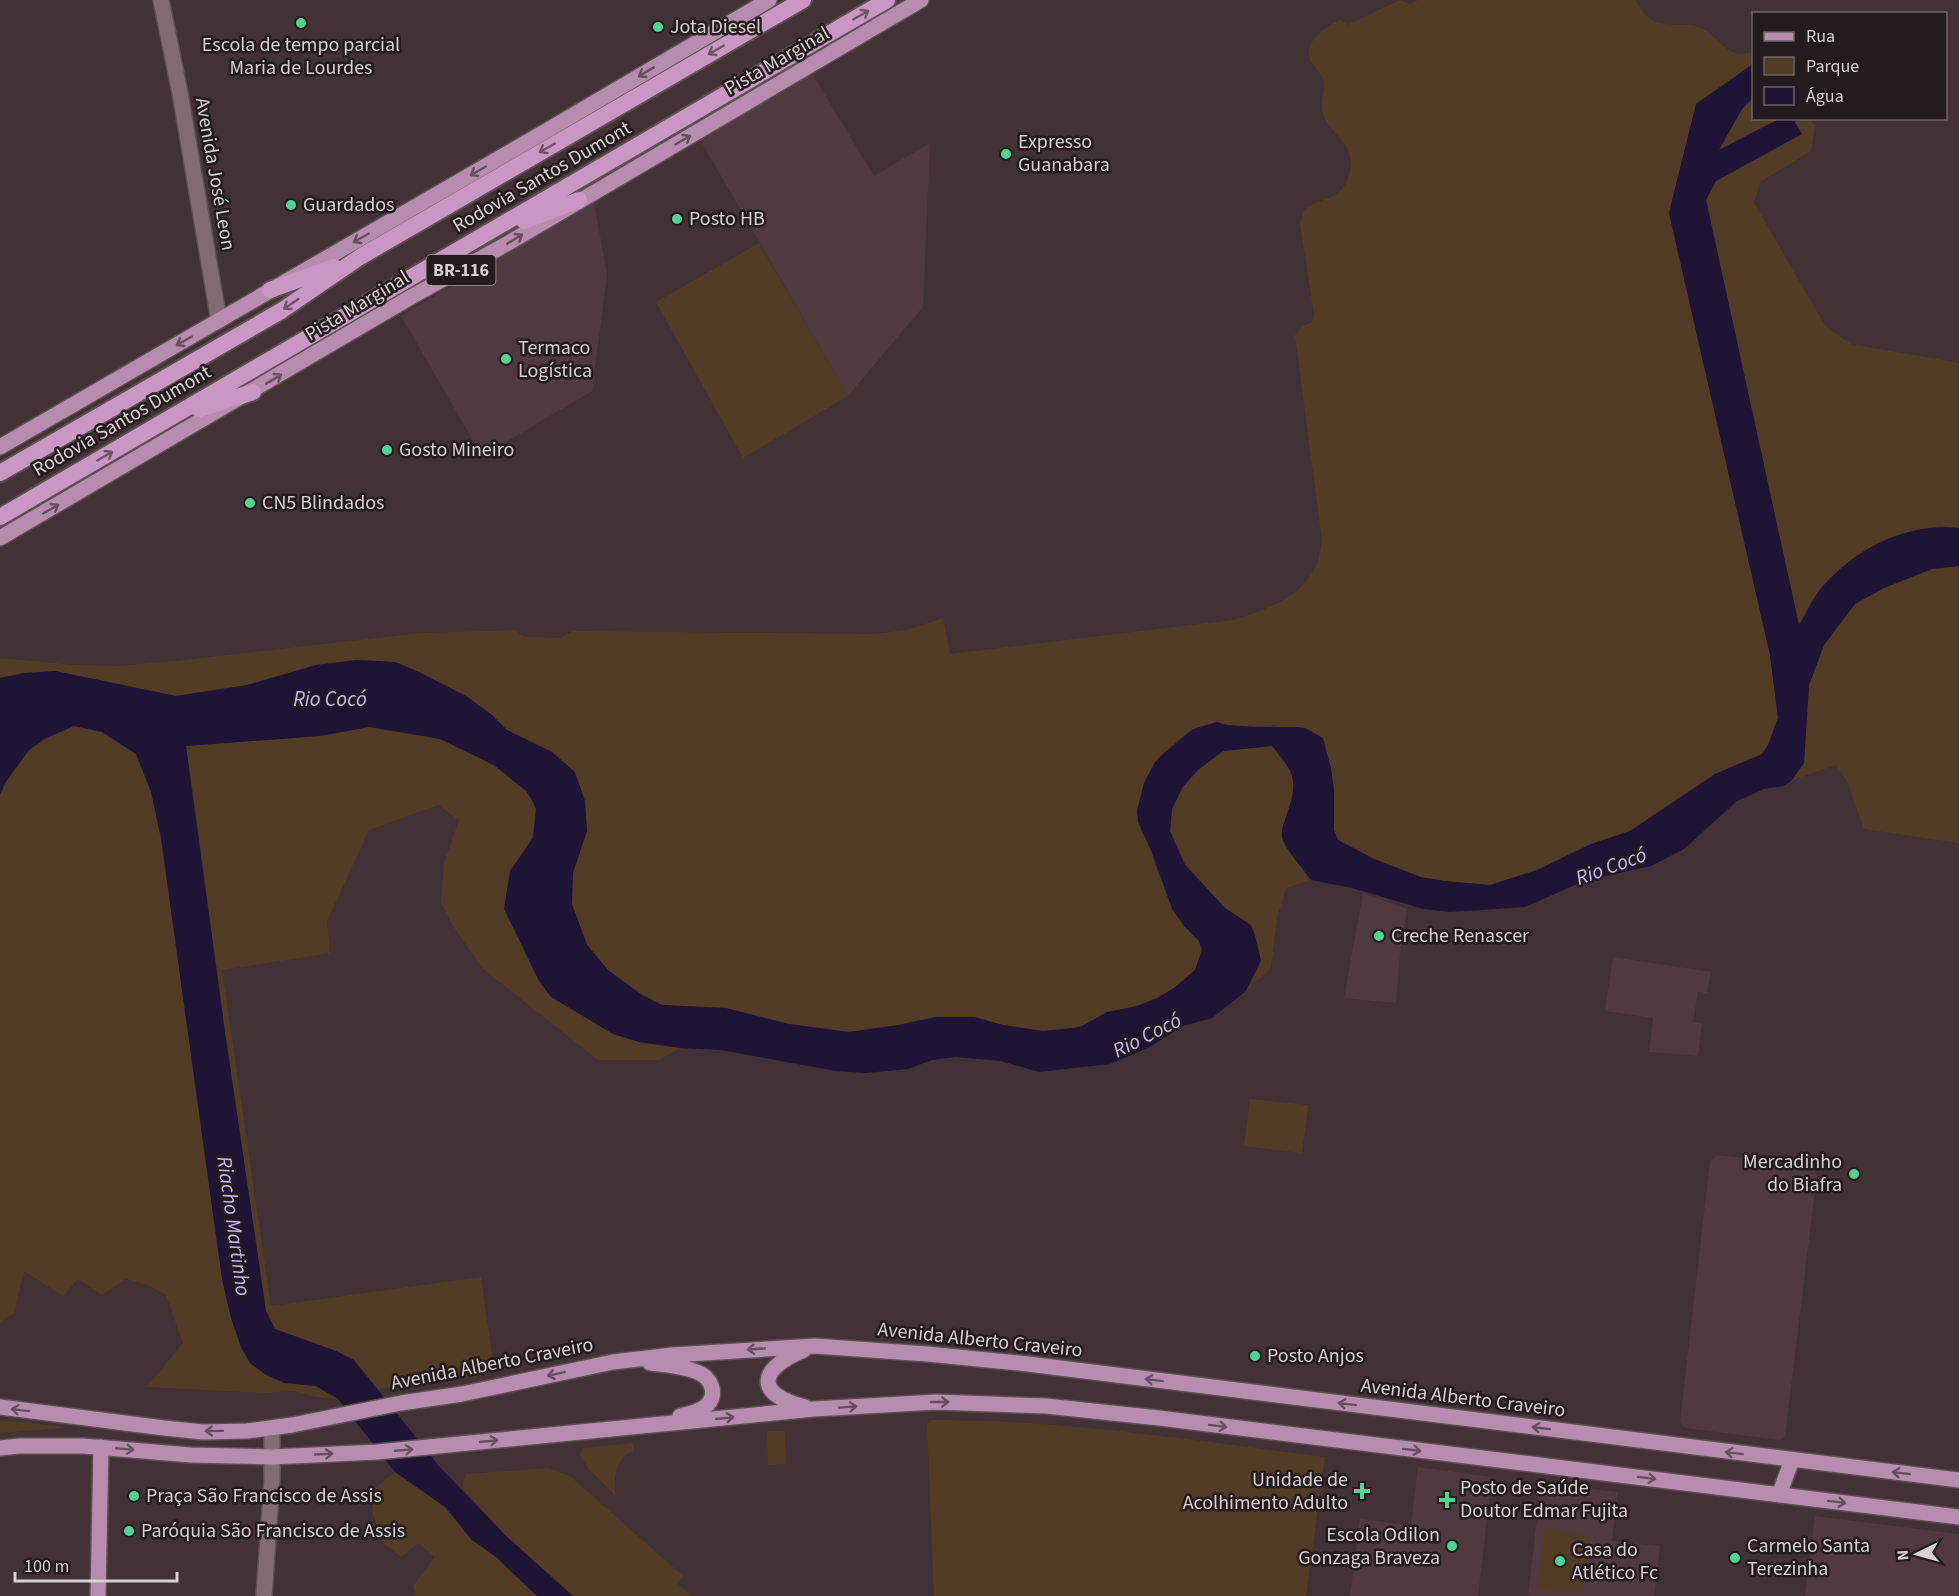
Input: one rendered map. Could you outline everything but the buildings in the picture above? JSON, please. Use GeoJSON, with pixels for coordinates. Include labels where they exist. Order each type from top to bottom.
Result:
{"type":"FeatureCollection","features":[{"type":"Feature","properties":{"kind":"highway","name":"Rodovia Santos Dumont"},"geometry":{"type":"LineString","coordinates":[[0,473],[281,311],[360,257],[803,0]]}},
{"type":"Feature","properties":{"kind":"highway","name":"Rodovia Santos Dumont"},"geometry":{"type":"LineString","coordinates":[[0,517],[887,0]]}},
{"type":"Feature","properties":{"kind":"highway"},"geometry":{"type":"LineString","coordinates":[[465,245],[579,200]]}},
{"type":"Feature","properties":{"kind":"highway"},"geometry":{"type":"LineString","coordinates":[[270,290],[360,257]]}},
{"type":"Feature","properties":{"kind":"highway"},"geometry":{"type":"LineString","coordinates":[[170,418],[253,392]]}},
{"type":"Feature","properties":{"kind":"main road","name":"Avenida José Leon"},"geometry":{"type":"LineString","coordinates":[[161,0],[182,103],[219,321]]}},
{"type":"Feature","properties":{"kind":"main road"},"geometry":{"type":"LineString","coordinates":[[0,447],[769,0]]}},
{"type":"Feature","properties":{"kind":"main road","name":"Pista Marginal"},"geometry":{"type":"LineString","coordinates":[[0,538],[921,0]]}},
{"type":"Feature","properties":{"kind":"main road"},"geometry":{"type":"LineString","coordinates":[[814,1409],[780,1399],[771,1391],[769,1382],[770,1372],[777,1363],[815,1346]]}},
{"type":"Feature","properties":{"kind":"main road","name":"Avenida Alberto Craveiro"},"geometry":{"type":"LineString","coordinates":[[0,1407],[203,1432],[272,1428],[462,1394],[628,1360],[683,1354],[815,1346],[1028,1364],[1959,1480]]}},
{"type":"Feature","properties":{"kind":"main road"},"geometry":{"type":"LineString","coordinates":[[628,1360],[695,1371],[706,1377],[712,1388],[711,1400],[702,1409],[642,1426]]}},
{"type":"Feature","properties":{"kind":"main road"},"geometry":{"type":"LineString","coordinates":[[0,1448],[101,1447],[191,1455],[272,1457],[377,1452],[814,1409],[936,1402],[1046,1406],[1959,1517]]}},
{"type":"Feature","properties":{"kind":"main road"},"geometry":{"type":"LineString","coordinates":[[264,1596],[272,1480],[272,1428]]}},
{"type":"Feature","properties":{"kind":"main road"},"geometry":{"type":"LineString","coordinates":[[98,1596],[101,1447]]}},
{"type":"Feature","properties":{"kind":"main road"},"geometry":{"type":"LineString","coordinates":[[1779,1495],[1792,1460]]}},
{"type":"Feature","properties":{"kind":"shaded area"},"geometry":{"type":"Polygon","coordinates":[[[811,72],[874,176],[930,143],[923,307],[848,396],[698,136],[811,72]]]}},
{"type":"Feature","properties":{"kind":"shaded area"},"geometry":{"type":"Polygon","coordinates":[[[594,202],[607,275],[592,391],[482,456],[401,316],[594,202]]]}},
{"type":"Feature","properties":{"kind":"shaded area","name":"Creche Renascer"},"geometry":{"type":"Polygon","coordinates":[[[1363,893],[1407,909],[1396,1003],[1344,998],[1363,893]]]}},
{"type":"Feature","properties":{"kind":"shaded area"},"geometry":{"type":"Polygon","coordinates":[[[1613,957],[1711,972],[1707,993],[1698,992],[1693,1022],[1702,1024],[1698,1056],[1649,1052],[1653,1018],[1605,1011],[1613,957]]]}},
{"type":"Feature","properties":{"kind":"shaded area"},"geometry":{"type":"Polygon","coordinates":[[[1717,1155],[1811,1165],[1817,1175],[1785,1436],[1780,1440],[1685,1428],[1680,1422],[1710,1161],[1717,1155]]]}},
{"type":"Feature","properties":{"kind":"shaded area"},"geometry":{"type":"Polygon","coordinates":[[[1418,1467],[1492,1477],[1478,1596],[1350,1596],[1360,1519],[1411,1525],[1418,1467]]]}},
{"type":"Feature","properties":{"kind":"shaded area"},"geometry":{"type":"Polygon","coordinates":[[[1541,1483],[1618,1492],[1612,1541],[1660,1546],[1654,1596],[1528,1596],[1541,1483]]]}},
{"type":"Feature","properties":{"kind":"shaded area"},"geometry":{"type":"Polygon","coordinates":[[[1815,1516],[1959,1534],[1959,1596],[1805,1596],[1815,1516]]]}},
{"type":"Feature","properties":{"kind":"green space"},"geometry":{"type":"Polygon","coordinates":[[[1400,0],[1410,4],[1418,0],[1636,0],[1645,14],[1655,22],[1697,26],[1707,31],[1729,50],[1743,54],[1752,52],[1752,65],[1696,104],[1669,213],[1770,655],[1778,718],[1768,745],[1762,754],[1715,774],[1630,831],[1591,844],[1537,870],[1490,885],[1421,877],[1374,859],[1338,840],[1334,830],[1334,790],[1331,768],[1275,725],[1214,726],[1195,729],[1180,739],[1155,762],[1141,831],[1151,850],[1157,871],[1184,926],[1199,941],[1202,950],[1195,970],[1174,988],[1157,998],[1137,1006],[1108,1012],[1082,1026],[1073,1028],[1043,1031],[1003,1025],[974,1017],[936,1017],[849,1032],[789,1024],[726,1008],[662,1005],[643,995],[608,970],[587,945],[572,904],[573,873],[587,831],[552,752],[507,730],[492,715],[466,696],[419,672],[395,662],[356,660],[316,665],[247,685],[176,696],[55,671],[0,678],[0,658],[74,665],[118,666],[421,633],[515,630],[525,637],[560,638],[573,631],[874,634],[907,630],[943,618],[950,654],[1233,620],[1270,607],[1292,594],[1310,576],[1317,564],[1322,541],[1295,335],[1303,326],[1312,322],[1314,314],[1300,224],[1303,212],[1315,203],[1335,195],[1346,184],[1349,175],[1351,163],[1349,153],[1325,119],[1322,110],[1324,83],[1310,60],[1309,53],[1313,41],[1323,30],[1341,20],[1347,25],[1400,0]]]}},
{"type":"Feature","properties":{"kind":"green space"},"geometry":{"type":"Polygon","coordinates":[[[1752,99],[1752,120],[1777,120],[1718,150],[1742,109],[1752,99]]]}},
{"type":"Feature","properties":{"kind":"green space"},"geometry":{"type":"Polygon","coordinates":[[[1794,120],[1812,120],[1815,126],[1811,151],[1760,182],[1754,203],[1826,327],[1851,344],[1959,363],[1959,528],[1938,526],[1810,603],[1799,626],[1706,199],[1716,181],[1802,134],[1794,120]]]}},
{"type":"Feature","properties":{"kind":"green space"},"geometry":{"type":"Polygon","coordinates":[[[759,243],[848,396],[743,458],[656,302],[759,243]]]}},
{"type":"Feature","properties":{"kind":"green space"},"geometry":{"type":"Polygon","coordinates":[[[1959,566],[1959,843],[1864,829],[1847,781],[1836,765],[1792,780],[1804,763],[1809,685],[1824,645],[1854,604],[1884,588],[1932,569],[1959,566]]]}},
{"type":"Feature","properties":{"kind":"green space"},"geometry":{"type":"Polygon","coordinates":[[[74,726],[102,732],[136,754],[151,792],[161,838],[222,1279],[240,1343],[250,1363],[316,1386],[338,1399],[315,1397],[295,1391],[266,1393],[147,1387],[183,1343],[166,1295],[150,1286],[126,1279],[102,1295],[78,1279],[63,1296],[24,1271],[14,1313],[0,1322],[0,795],[14,770],[29,752],[38,744],[74,726]]]}},
{"type":"Feature","properties":{"kind":"green space"},"geometry":{"type":"Polygon","coordinates":[[[369,727],[442,740],[496,768],[523,788],[532,799],[537,818],[533,835],[510,871],[639,1042],[680,1048],[659,1060],[598,1060],[483,969],[453,926],[441,902],[444,863],[459,820],[438,805],[369,830],[327,921],[330,953],[222,970],[271,1306],[481,1277],[492,1355],[484,1373],[378,1389],[354,1360],[336,1351],[275,1329],[266,1311],[186,746],[320,736],[369,727]]]}},
{"type":"Feature","properties":{"kind":"green space"},"geometry":{"type":"Polygon","coordinates":[[[1272,746],[1292,774],[1294,794],[1282,829],[1282,839],[1311,880],[1286,888],[1277,918],[1271,968],[1246,991],[1261,961],[1251,925],[1225,908],[1185,864],[1170,831],[1172,809],[1182,788],[1198,770],[1224,751],[1272,746]]]}},
{"type":"Feature","properties":{"kind":"green space"},"geometry":{"type":"Polygon","coordinates":[[[1250,1099],[1308,1105],[1302,1153],[1244,1146],[1250,1099]]]}},
{"type":"Feature","properties":{"kind":"green space"},"geometry":{"type":"Polygon","coordinates":[[[0,1420],[59,1426],[64,1428],[0,1433],[0,1420]]]}},
{"type":"Feature","properties":{"kind":"green space"},"geometry":{"type":"Polygon","coordinates":[[[930,1420],[1078,1427],[1325,1457],[1306,1596],[934,1596],[927,1424],[930,1420]]]}},
{"type":"Feature","properties":{"kind":"green space"},"geometry":{"type":"Polygon","coordinates":[[[767,1431],[785,1431],[786,1464],[768,1465],[767,1431]]]}},
{"type":"Feature","properties":{"kind":"green space"},"geometry":{"type":"Polygon","coordinates":[[[633,1443],[634,1451],[623,1458],[617,1469],[616,1496],[588,1468],[580,1455],[583,1448],[633,1443]]]}},
{"type":"Feature","properties":{"kind":"green space"},"geometry":{"type":"Polygon","coordinates":[[[548,1468],[570,1476],[683,1576],[677,1583],[692,1596],[573,1596],[506,1536],[462,1488],[465,1474],[548,1468]]]}},
{"type":"Feature","properties":{"kind":"green space"},"geometry":{"type":"Polygon","coordinates":[[[395,1472],[446,1507],[471,1539],[496,1557],[537,1596],[416,1596],[413,1586],[435,1557],[418,1543],[401,1557],[383,1543],[373,1515],[373,1490],[395,1472]]]}},
{"type":"Feature","properties":{"kind":"green space"},"geometry":{"type":"Polygon","coordinates":[[[1545,1528],[1591,1537],[1582,1593],[1537,1588],[1545,1528]]]}},
{"type":"Feature","properties":{"kind":"water","name":"Rio Cocó"},"geometry":{"type":"Polygon","coordinates":[[[1752,65],[1752,99],[1742,109],[1719,150],[1777,120],[1794,120],[1802,134],[1716,181],[1706,200],[1799,625],[1823,586],[1867,549],[1884,540],[1920,529],[1959,528],[1959,566],[1932,569],[1884,588],[1855,604],[1824,645],[1809,685],[1804,763],[1792,780],[1784,786],[1764,789],[1737,801],[1684,849],[1651,866],[1584,881],[1525,907],[1450,912],[1423,909],[1352,888],[1311,880],[1290,853],[1282,837],[1293,793],[1290,770],[1272,746],[1223,751],[1198,770],[1182,788],[1172,809],[1170,831],[1185,865],[1225,908],[1251,925],[1261,961],[1246,991],[1212,1018],[1183,1026],[1148,1048],[1110,1064],[1039,1072],[1001,1061],[955,1057],[932,1060],[908,1069],[866,1073],[836,1071],[721,1050],[680,1048],[639,1042],[613,1034],[551,997],[539,981],[504,909],[510,871],[533,838],[536,809],[526,791],[494,765],[440,739],[369,727],[320,736],[186,746],[266,1311],[275,1329],[336,1351],[354,1360],[438,1465],[506,1536],[573,1596],[537,1596],[496,1557],[471,1539],[445,1507],[395,1472],[338,1399],[316,1386],[284,1383],[266,1375],[250,1363],[241,1347],[231,1318],[222,1279],[161,838],[151,792],[136,754],[102,732],[74,726],[46,738],[29,750],[5,783],[0,795],[0,678],[24,673],[55,671],[176,696],[247,685],[316,665],[356,660],[395,662],[466,696],[492,715],[507,730],[552,752],[575,772],[585,801],[587,831],[573,873],[572,904],[587,945],[608,970],[642,995],[662,1005],[726,1008],[789,1024],[849,1032],[936,1017],[974,1017],[1003,1025],[1043,1031],[1082,1026],[1107,1012],[1137,1006],[1157,998],[1174,988],[1195,970],[1202,950],[1199,941],[1172,909],[1151,850],[1138,822],[1137,811],[1144,783],[1155,762],[1193,729],[1217,722],[1255,727],[1305,728],[1323,738],[1331,768],[1334,790],[1334,830],[1338,840],[1374,859],[1421,877],[1490,885],[1537,870],[1591,844],[1630,831],[1715,774],[1762,754],[1768,745],[1778,718],[1770,655],[1669,213],[1696,104],[1752,65]]]}},
{"type":"Feature","properties":{"kind":"place","name":"Escola de tempo parcial Maria de Lourdes"},"geometry":{"type":"Point","coordinates":[301,23]}},
{"type":"Feature","properties":{"kind":"place","name":"Jota Diesel"},"geometry":{"type":"Point","coordinates":[658,27]}},
{"type":"Feature","properties":{"kind":"place","name":"Expresso Guanabara"},"geometry":{"type":"Point","coordinates":[1006,154]}},
{"type":"Feature","properties":{"kind":"place","name":"Guardados"},"geometry":{"type":"Point","coordinates":[291,205]}},
{"type":"Feature","properties":{"kind":"place","name":"Posto HB"},"geometry":{"type":"Point","coordinates":[677,219]}},
{"type":"Feature","properties":{"kind":"place","name":"Termaco Logística"},"geometry":{"type":"Point","coordinates":[506,359]}},
{"type":"Feature","properties":{"kind":"place","name":"Gosto Mineiro"},"geometry":{"type":"Point","coordinates":[387,450]}},
{"type":"Feature","properties":{"kind":"place","name":"CN5 Blindados"},"geometry":{"type":"Point","coordinates":[250,503]}},
{"type":"Feature","properties":{"kind":"place","name":"Creche Renascer"},"geometry":{"type":"Point","coordinates":[1379,936]}},
{"type":"Feature","properties":{"kind":"place","name":"Mercadinho do Biafra"},"geometry":{"type":"Point","coordinates":[1854,1174]}},
{"type":"Feature","properties":{"kind":"place","name":"Posto Anjos"},"geometry":{"type":"Point","coordinates":[1255,1356]}},
{"type":"Feature","properties":{"kind":"place","name":"Unidade de Acolhimento Adulto"},"geometry":{"type":"Point","coordinates":[1362,1491]}},
{"type":"Feature","properties":{"kind":"place","name":"Praça São Francisco de Assis"},"geometry":{"type":"Point","coordinates":[134,1496]}},
{"type":"Feature","properties":{"kind":"place","name":"Posto de Saúde Doutor Edmar Fujita"},"geometry":{"type":"Point","coordinates":[1447,1500]}},
{"type":"Feature","properties":{"kind":"place","name":"Paróquia São Francisco de Assis"},"geometry":{"type":"Point","coordinates":[129,1531]}},
{"type":"Feature","properties":{"kind":"place","name":"Escola Odilon Gonzaga Braveza"},"geometry":{"type":"Point","coordinates":[1452,1546]}},
{"type":"Feature","properties":{"kind":"place","name":"Carmelo Santa Terezinha"},"geometry":{"type":"Point","coordinates":[1735,1558]}},
{"type":"Feature","properties":{"kind":"place","name":"Casa do Atlético Fc"},"geometry":{"type":"Point","coordinates":[1560,1561]}},
{"type":"Feature","properties":{"kind":"water label","name":"Riacho Martinho"},"geometry":{"type":"Point","coordinates":[234,1226]}}]}
